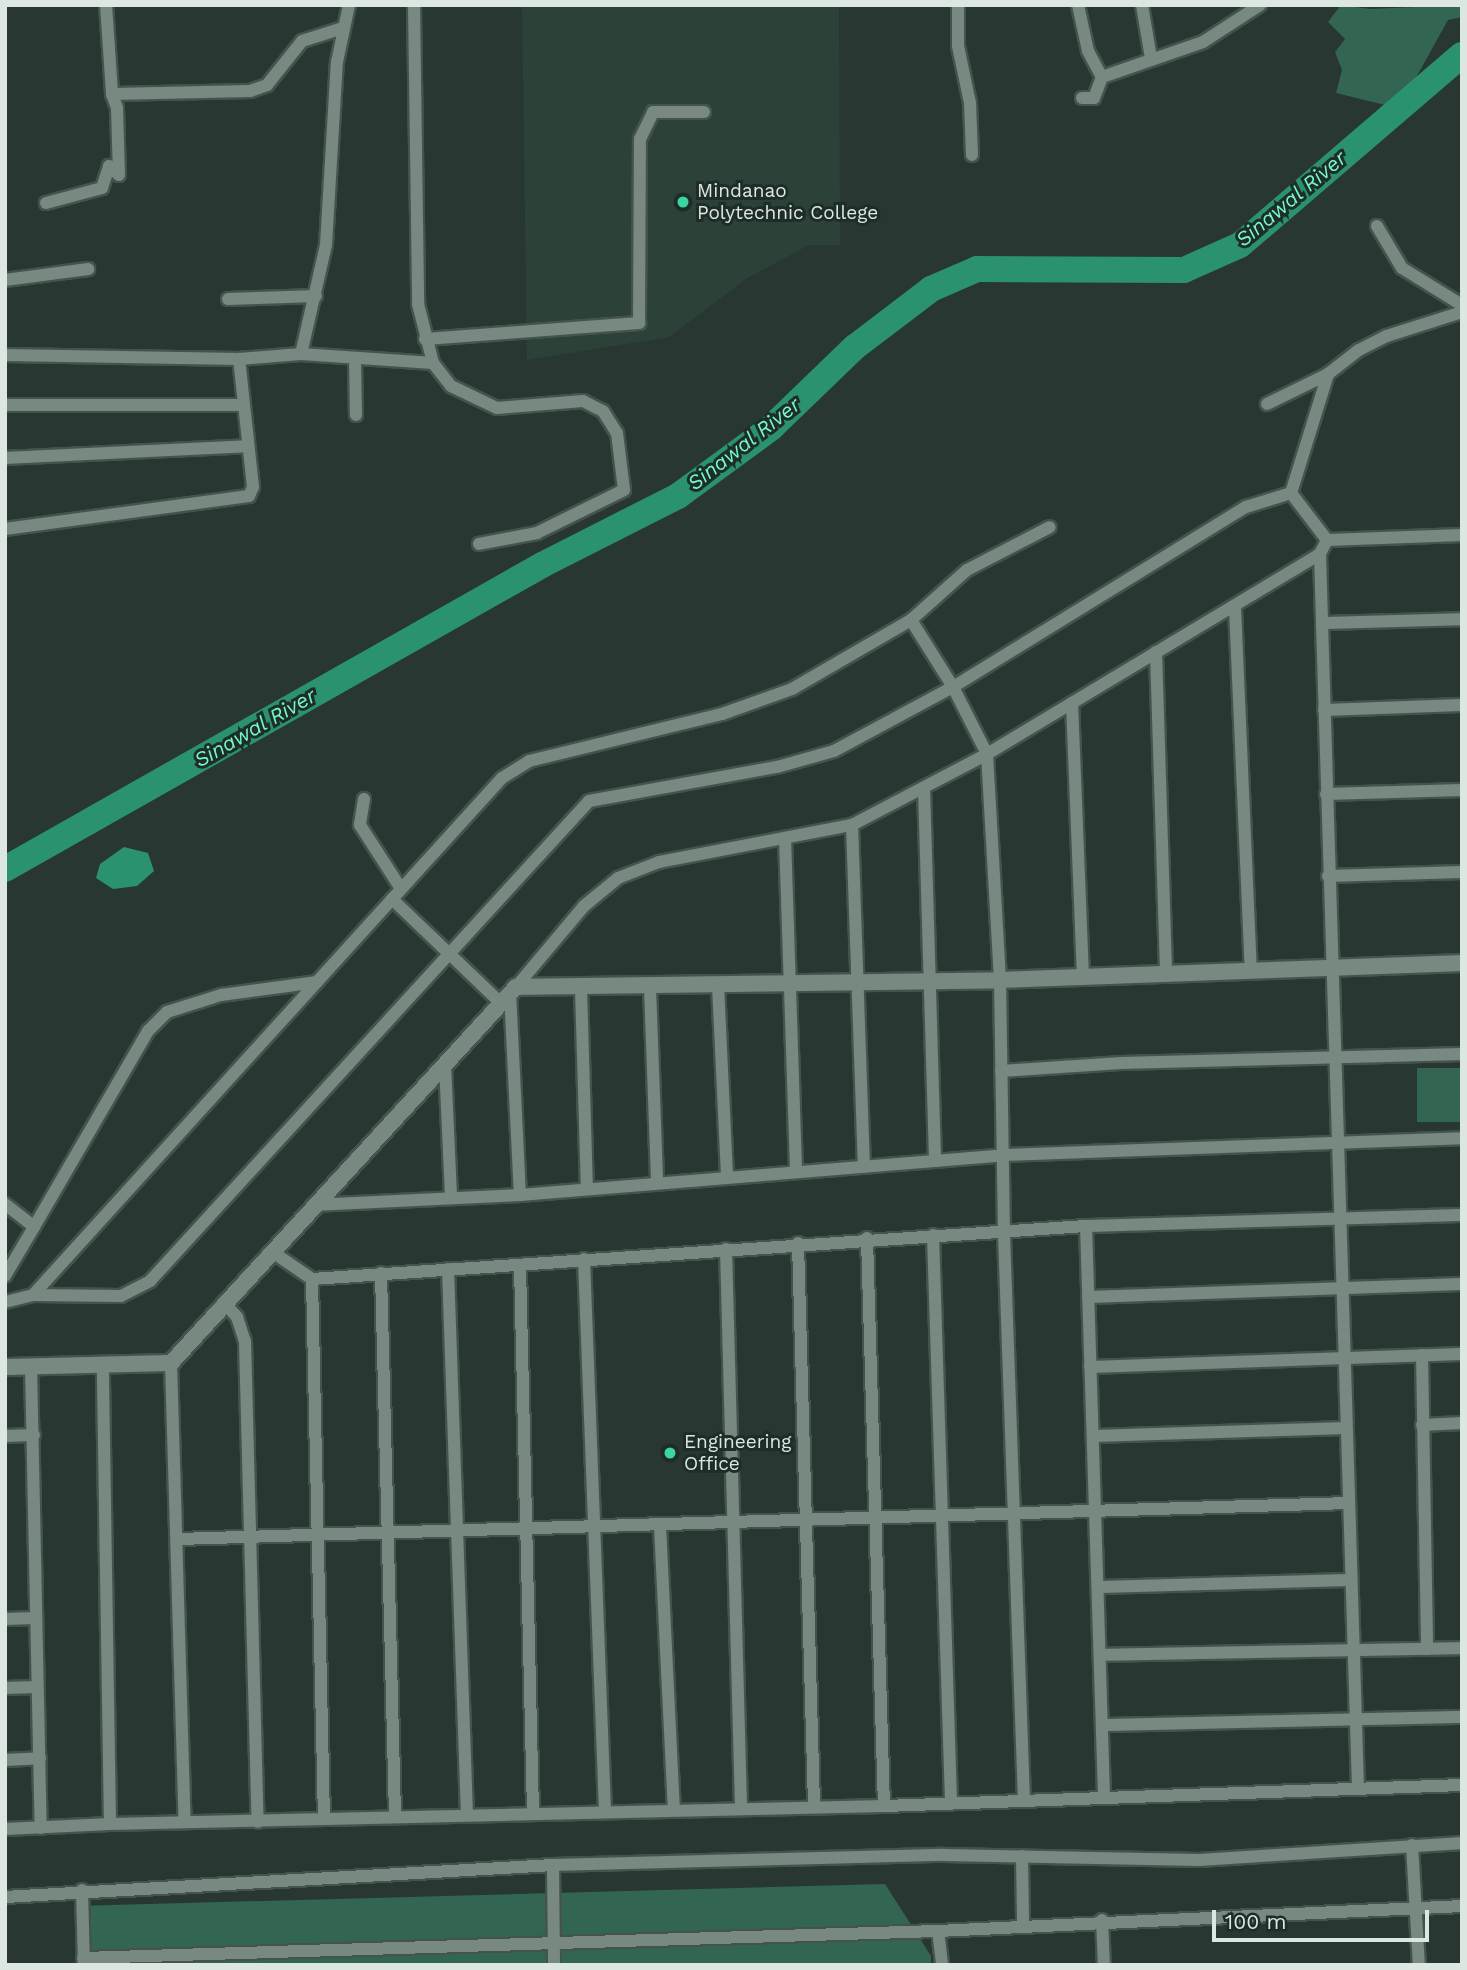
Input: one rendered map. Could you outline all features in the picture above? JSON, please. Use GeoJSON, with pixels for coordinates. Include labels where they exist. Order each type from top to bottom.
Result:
{"type":"FeatureCollection","features":[{"type":"Feature","properties":{"kind":"street"},"geometry":{"type":"LineString","coordinates":[[46,203],[102,188],[108,166],[119,175],[117,108],[112,94],[106,5]]}},
{"type":"Feature","properties":{"kind":"street"},"geometry":{"type":"LineString","coordinates":[[301,354],[326,245],[343,28],[349,5]]}},
{"type":"Feature","properties":{"kind":"street"},"geometry":{"type":"LineString","coordinates":[[414,5],[418,304],[433,363],[457,390],[497,408],[583,401],[603,411],[618,433],[624,490],[537,533],[479,544]]}},
{"type":"Feature","properties":{"kind":"street"},"geometry":{"type":"LineString","coordinates":[[958,5],[958,46],[970,103],[972,155]]}},
{"type":"Feature","properties":{"kind":"street"},"geometry":{"type":"LineString","coordinates":[[1078,5],[1088,51],[1102,77]]}},
{"type":"Feature","properties":{"kind":"street"},"geometry":{"type":"LineString","coordinates":[[1142,5],[1152,58]]}},
{"type":"Feature","properties":{"kind":"street"},"geometry":{"type":"LineString","coordinates":[[1082,98],[1094,98],[1102,77],[1203,42],[1260,5]]}},
{"type":"Feature","properties":{"kind":"street"},"geometry":{"type":"LineString","coordinates":[[112,94],[250,91],[267,85],[302,41],[343,28]]}},
{"type":"Feature","properties":{"kind":"street"},"geometry":{"type":"LineString","coordinates":[[425,339],[639,323],[638,160],[642,131],[653,112],[704,112]]}},
{"type":"Feature","properties":{"kind":"street"},"geometry":{"type":"LineString","coordinates":[[1377,226],[1402,268],[1462,305]]}},
{"type":"Feature","properties":{"kind":"street"},"geometry":{"type":"LineString","coordinates":[[5,280],[88,269]]}},
{"type":"Feature","properties":{"kind":"street"},"geometry":{"type":"LineString","coordinates":[[228,299],[316,296]]}},
{"type":"Feature","properties":{"kind":"street"},"geometry":{"type":"LineString","coordinates":[[1267,404],[1328,374],[1359,350],[1387,336],[1462,312]]}},
{"type":"Feature","properties":{"kind":"street"},"geometry":{"type":"LineString","coordinates":[[5,355],[239,359],[301,354],[355,360],[433,363]]}},
{"type":"Feature","properties":{"kind":"street"},"geometry":{"type":"LineString","coordinates":[[5,529],[249,496],[253,487],[239,359]]}},
{"type":"Feature","properties":{"kind":"street"},"geometry":{"type":"LineString","coordinates":[[355,360],[356,415]]}},
{"type":"Feature","properties":{"kind":"street"},"geometry":{"type":"LineString","coordinates":[[1290,493],[1328,374]]}},
{"type":"Feature","properties":{"kind":"street"},"geometry":{"type":"LineString","coordinates":[[5,405],[243,405]]}},
{"type":"Feature","properties":{"kind":"street"},"geometry":{"type":"LineString","coordinates":[[5,458],[247,446]]}},
{"type":"Feature","properties":{"kind":"street"},"geometry":{"type":"LineString","coordinates":[[1290,493],[1327,540]]}},
{"type":"Feature","properties":{"kind":"street"},"geometry":{"type":"LineString","coordinates":[[5,1302],[33,1295],[121,1296],[150,1281],[589,801],[812,760],[953,687],[1245,507],[1290,493]]}},
{"type":"Feature","properties":{"kind":"street"},"geometry":{"type":"LineString","coordinates":[[33,1295],[400,887],[502,778],[522,765],[766,699],[818,677],[911,620],[960,574],[1050,527]]}},
{"type":"Feature","properties":{"kind":"street"},"geometry":{"type":"LineString","coordinates":[[1327,540],[1462,535]]}},
{"type":"Feature","properties":{"kind":"street"},"geometry":{"type":"LineString","coordinates":[[1327,540],[1320,554],[1328,876],[1341,1219],[1340,1287],[1358,1788]]}},
{"type":"Feature","properties":{"kind":"street"},"geometry":{"type":"LineString","coordinates":[[185,1822],[178,1539],[170,1363],[274,1253],[313,1205],[509,994],[584,906],[618,878],[659,862],[852,825],[987,754],[1156,652],[1235,608],[1320,554]]}},
{"type":"Feature","properties":{"kind":"street"},"geometry":{"type":"LineString","coordinates":[[1235,608],[1251,969]]}},
{"type":"Feature","properties":{"kind":"street"},"geometry":{"type":"LineString","coordinates":[[1322,623],[1462,619]]}},
{"type":"Feature","properties":{"kind":"street"},"geometry":{"type":"LineString","coordinates":[[911,620],[953,687],[987,754],[1000,980],[1003,1234],[1024,1800]]}},
{"type":"Feature","properties":{"kind":"street"},"geometry":{"type":"LineString","coordinates":[[1156,652],[1166,972]]}},
{"type":"Feature","properties":{"kind":"street"},"geometry":{"type":"LineString","coordinates":[[1072,702],[1083,975]]}},
{"type":"Feature","properties":{"kind":"street"},"geometry":{"type":"LineString","coordinates":[[1324,710],[1462,705]]}},
{"type":"Feature","properties":{"kind":"street"},"geometry":{"type":"LineString","coordinates":[[923,788],[935,1161]]}},
{"type":"Feature","properties":{"kind":"street"},"geometry":{"type":"LineString","coordinates":[[1326,794],[1462,790]]}},
{"type":"Feature","properties":{"kind":"street"},"geometry":{"type":"LineString","coordinates":[[363,799],[360,825],[400,887]]}},
{"type":"Feature","properties":{"kind":"street"},"geometry":{"type":"LineString","coordinates":[[852,825],[864,1167]]}},
{"type":"Feature","properties":{"kind":"street"},"geometry":{"type":"LineString","coordinates":[[785,838],[796,1172]]}},
{"type":"Feature","properties":{"kind":"street"},"geometry":{"type":"LineString","coordinates":[[1328,876],[1462,872]]}},
{"type":"Feature","properties":{"kind":"street"},"geometry":{"type":"LineString","coordinates":[[392,899],[448,954],[509,994],[581,989],[1000,980],[1462,963]]}},
{"type":"Feature","properties":{"kind":"street"},"geometry":{"type":"LineString","coordinates":[[5,1276],[148,1031],[167,1012],[220,995],[317,982]]}},
{"type":"Feature","properties":{"kind":"street"},"geometry":{"type":"LineString","coordinates":[[718,985],[727,1177]]}},
{"type":"Feature","properties":{"kind":"street"},"geometry":{"type":"LineString","coordinates":[[650,988],[657,1182]]}},
{"type":"Feature","properties":{"kind":"street"},"geometry":{"type":"LineString","coordinates":[[581,989],[587,1189]]}},
{"type":"Feature","properties":{"kind":"street"},"geometry":{"type":"LineString","coordinates":[[509,994],[520,1195]]}},
{"type":"Feature","properties":{"kind":"street"},"geometry":{"type":"LineString","coordinates":[[1002,1071],[1121,1062],[1462,1054]]}},
{"type":"Feature","properties":{"kind":"street"},"geometry":{"type":"LineString","coordinates":[[445,1064],[451,1198]]}},
{"type":"Feature","properties":{"kind":"street"},"geometry":{"type":"LineString","coordinates":[[313,1205],[520,1195],[1004,1155],[1462,1138]]}},
{"type":"Feature","properties":{"kind":"street"},"geometry":{"type":"LineString","coordinates":[[5,1204],[34,1227]]}},
{"type":"Feature","properties":{"kind":"street"},"geometry":{"type":"LineString","coordinates":[[274,1253],[312,1279],[867,1238],[1003,1234],[1086,1226],[1462,1215]]}},
{"type":"Feature","properties":{"kind":"street"},"geometry":{"type":"LineString","coordinates":[[1086,1226],[1104,1796]]}},
{"type":"Feature","properties":{"kind":"street"},"geometry":{"type":"LineString","coordinates":[[933,1235],[951,1802]]}},
{"type":"Feature","properties":{"kind":"street"},"geometry":{"type":"LineString","coordinates":[[867,1238],[873,1517],[884,1806]]}},
{"type":"Feature","properties":{"kind":"street"},"geometry":{"type":"LineString","coordinates":[[798,1242],[814,1806]]}},
{"type":"Feature","properties":{"kind":"street"},"geometry":{"type":"LineString","coordinates":[[726,1250],[741,1806]]}},
{"type":"Feature","properties":{"kind":"street"},"geometry":{"type":"LineString","coordinates":[[584,1259],[605,1811]]}},
{"type":"Feature","properties":{"kind":"street"},"geometry":{"type":"LineString","coordinates":[[520,1265],[533,1812]]}},
{"type":"Feature","properties":{"kind":"street"},"geometry":{"type":"LineString","coordinates":[[448,1269],[467,1815]]}},
{"type":"Feature","properties":{"kind":"street"},"geometry":{"type":"LineString","coordinates":[[381,1273],[395,1816]]}},
{"type":"Feature","properties":{"kind":"street"},"geometry":{"type":"LineString","coordinates":[[312,1279],[324,1818]]}},
{"type":"Feature","properties":{"kind":"street"},"geometry":{"type":"LineString","coordinates":[[1088,1297],[1462,1284]]}},
{"type":"Feature","properties":{"kind":"street"},"geometry":{"type":"LineString","coordinates":[[225,1304],[237,1317],[245,1341],[248,1539],[258,1822]]}},
{"type":"Feature","properties":{"kind":"street"},"geometry":{"type":"LineString","coordinates":[[1090,1367],[1462,1354]]}},
{"type":"Feature","properties":{"kind":"street"},"geometry":{"type":"LineString","coordinates":[[1422,1355],[1427,1649]]}},
{"type":"Feature","properties":{"kind":"street"},"geometry":{"type":"LineString","coordinates":[[5,1367],[170,1363]]}},
{"type":"Feature","properties":{"kind":"street"},"geometry":{"type":"LineString","coordinates":[[103,1364],[110,1824]]}},
{"type":"Feature","properties":{"kind":"street"},"geometry":{"type":"LineString","coordinates":[[31,1366],[41,1828]]}},
{"type":"Feature","properties":{"kind":"street"},"geometry":{"type":"LineString","coordinates":[[1423,1425],[1462,1423]]}},
{"type":"Feature","properties":{"kind":"street"},"geometry":{"type":"LineString","coordinates":[[1093,1436],[1346,1429]]}},
{"type":"Feature","properties":{"kind":"street"},"geometry":{"type":"LineString","coordinates":[[5,1436],[34,1435]]}},
{"type":"Feature","properties":{"kind":"street"},"geometry":{"type":"LineString","coordinates":[[178,1539],[596,1529],[873,1517],[1012,1516],[1347,1503]]}},
{"type":"Feature","properties":{"kind":"street"},"geometry":{"type":"LineString","coordinates":[[660,1526],[674,1809]]}},
{"type":"Feature","properties":{"kind":"street"},"geometry":{"type":"LineString","coordinates":[[1098,1587],[1351,1580]]}},
{"type":"Feature","properties":{"kind":"street"},"geometry":{"type":"LineString","coordinates":[[5,1619],[35,1618]]}},
{"type":"Feature","properties":{"kind":"street"},"geometry":{"type":"LineString","coordinates":[[1100,1656],[1462,1648]]}},
{"type":"Feature","properties":{"kind":"street"},"geometry":{"type":"LineString","coordinates":[[5,1688],[37,1687]]}},
{"type":"Feature","properties":{"kind":"street"},"geometry":{"type":"LineString","coordinates":[[1102,1725],[1462,1717]]}},
{"type":"Feature","properties":{"kind":"street"},"geometry":{"type":"LineString","coordinates":[[5,1760],[40,1758]]}},
{"type":"Feature","properties":{"kind":"street"},"geometry":{"type":"LineString","coordinates":[[5,1829],[741,1806],[884,1806],[1462,1785]]}},
{"type":"Feature","properties":{"kind":"street"},"geometry":{"type":"LineString","coordinates":[[5,1897],[82,1890],[554,1865],[1022,1856],[1199,1860],[1462,1843]]}},
{"type":"Feature","properties":{"kind":"street"},"geometry":{"type":"LineString","coordinates":[[1412,1845],[1419,1965]]}},
{"type":"Feature","properties":{"kind":"street"},"geometry":{"type":"LineString","coordinates":[[1022,1856],[1023,1923]]}},
{"type":"Feature","properties":{"kind":"street"},"geometry":{"type":"LineString","coordinates":[[554,1865],[554,1965]]}},
{"type":"Feature","properties":{"kind":"street"},"geometry":{"type":"LineString","coordinates":[[82,1890],[83,1961],[938,1931],[1023,1923],[1462,1906]]}},
{"type":"Feature","properties":{"kind":"street"},"geometry":{"type":"LineString","coordinates":[[1102,1920],[1104,1965]]}},
{"type":"Feature","properties":{"kind":"street"},"geometry":{"type":"LineString","coordinates":[[938,1931],[942,1965]]}},
{"type":"Feature","properties":{"kind":"shaded area","name":"Mindanao Polytechnic College"},"geometry":{"type":"Polygon","coordinates":[[[522,5],[839,5],[840,245],[809,245],[747,278],[669,337],[527,360],[522,5]]]}},
{"type":"Feature","properties":{"kind":"shaded area"},"geometry":{"type":"Polygon","coordinates":[[[1341,5],[1370,9],[1462,5],[1462,17],[1448,20],[1413,83],[1385,105],[1336,93],[1342,70],[1335,52],[1345,39],[1328,22],[1341,5]]]}},
{"type":"Feature","properties":{"kind":"shaded area"},"geometry":{"type":"Polygon","coordinates":[[[124,847],[148,853],[154,871],[137,886],[113,889],[96,878],[100,864],[124,847]]]}},
{"type":"Feature","properties":{"kind":"shaded area"},"geometry":{"type":"Polygon","coordinates":[[[1417,1068],[1462,1068],[1462,1122],[1417,1122],[1417,1068]]]}},
{"type":"Feature","properties":{"kind":"shaded area"},"geometry":{"type":"Polygon","coordinates":[[[885,1884],[931,1956],[931,1965],[77,1965],[76,1906],[885,1884]]]}},
{"type":"Feature","properties":{"kind":"waterway","name":"Sinawal River"},"geometry":{"type":"LineString","coordinates":[[5,869],[542,565],[678,496],[771,428],[855,347],[931,289],[977,269],[1184,270],[1240,245],[1462,55]]}},
{"type":"Feature","properties":{"kind":"place","name":"Mindanao Polytechnic College"},"geometry":{"type":"Point","coordinates":[683,202]}},
{"type":"Feature","properties":{"kind":"place","name":"Engineering Office"},"geometry":{"type":"Point","coordinates":[670,1453]}}]}
